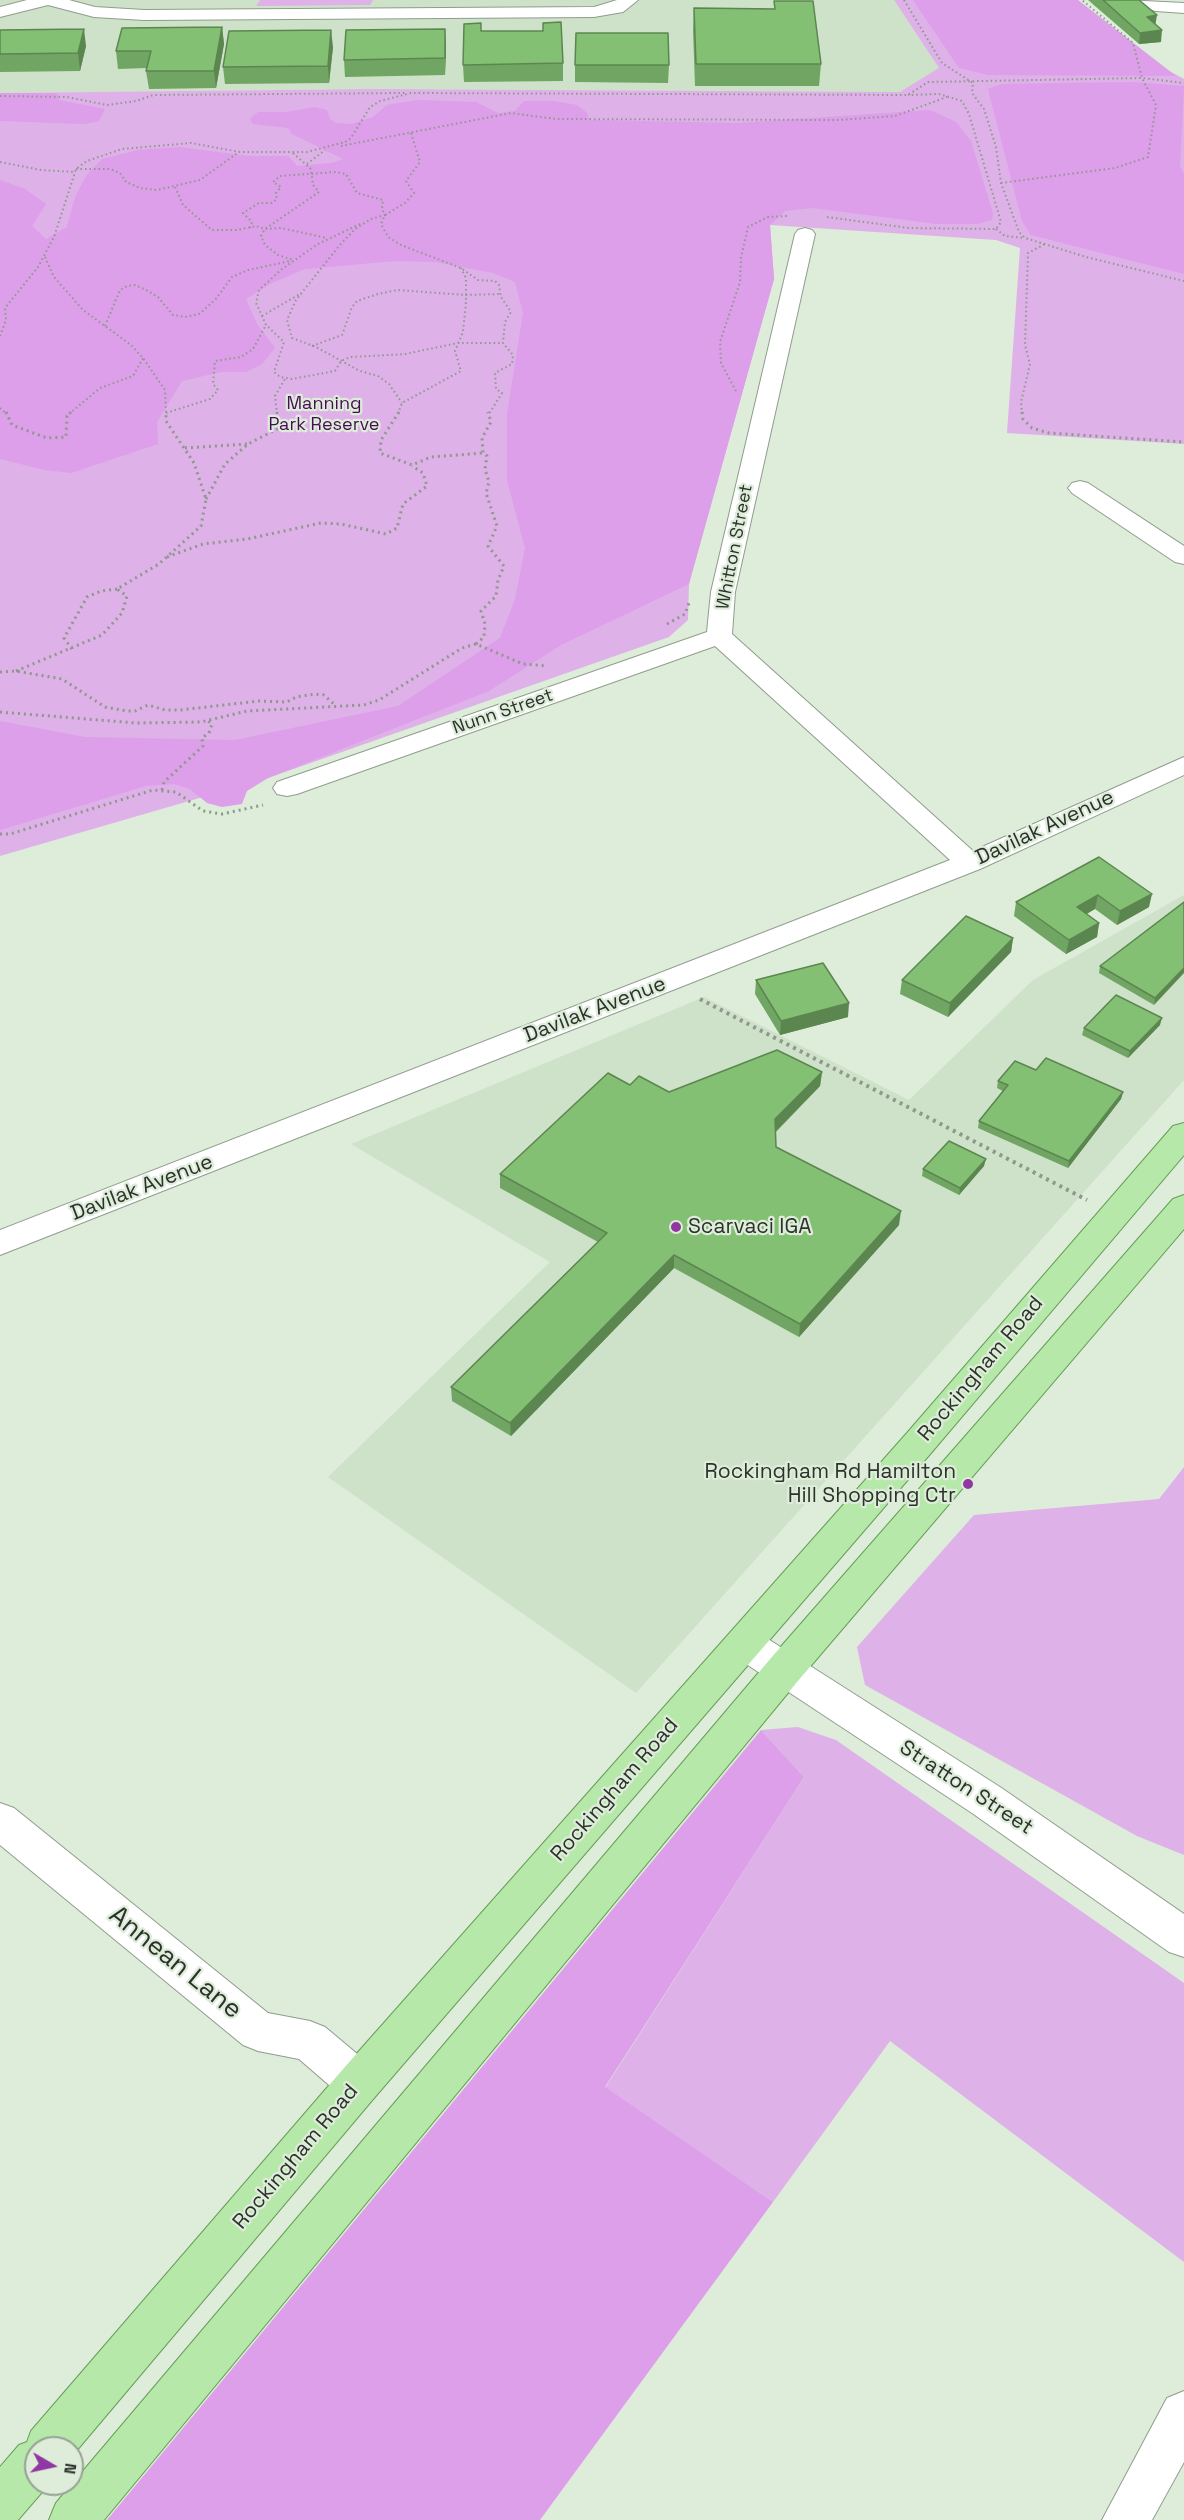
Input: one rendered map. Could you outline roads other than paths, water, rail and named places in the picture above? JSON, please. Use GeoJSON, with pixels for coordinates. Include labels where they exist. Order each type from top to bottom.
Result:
{"type":"FeatureCollection","features":[{"type":"Feature","properties":{"kind":"main road","name":"Rockingham Road"},"geometry":{"type":"LineString","coordinates":[[58,2436],[359,2083],[1183,1136]]}},
{"type":"Feature","properties":{"kind":"main road"},"geometry":{"type":"LineString","coordinates":[[72,2520],[784,1670],[1184,1207]]}},
{"type":"Feature","properties":{"kind":"main road"},"geometry":{"type":"LineString","coordinates":[[0,2504],[24,2476]]}},
{"type":"Feature","properties":{"kind":"street"},"geometry":{"type":"LineString","coordinates":[[0,12],[48,0],[94,12],[144,15],[594,12],[617,8],[629,0]]}},
{"type":"Feature","properties":{"kind":"street"},"geometry":{"type":"LineString","coordinates":[[1133,0],[1156,6],[1184,8]]}},
{"type":"Feature","properties":{"kind":"street","name":"Whitton Street"},"geometry":{"type":"LineString","coordinates":[[805,234],[723,592],[719,636],[970,863]]}},
{"type":"Feature","properties":{"kind":"street"},"geometry":{"type":"LineString","coordinates":[[1080,488],[1184,557]]}},
{"type":"Feature","properties":{"kind":"street","name":"Nunn Street"},"geometry":{"type":"LineString","coordinates":[[287,788],[719,636]]}},
{"type":"Feature","properties":{"kind":"street","name":"Davilak Avenue"},"geometry":{"type":"LineString","coordinates":[[0,1243],[970,863],[1184,765]]}},
{"type":"Feature","properties":{"kind":"street","name":"Stratton Street"},"geometry":{"type":"LineString","coordinates":[[744,1643],[986,1800],[1184,1938]]}},
{"type":"Feature","properties":{"kind":"street","name":"Annean Lane"},"geometry":{"type":"LineString","coordinates":[[0,1821],[258,2031],[310,2041],[359,2083]]}},
{"type":"Feature","properties":{"kind":"street"},"geometry":{"type":"LineString","coordinates":[[1126,2520],[1184,2415]]}},
{"type":"Feature","properties":{"kind":"place","name":"Scarvaci IGA"},"geometry":{"type":"Point","coordinates":[676,1227]}},
{"type":"Feature","properties":{"kind":"place","name":"Rockingham Rd Hamilton Hill Shopping Ctr"},"geometry":{"type":"Point","coordinates":[968,1484]}},
{"type":"Feature","properties":{"kind":"park label","name":"Manning Park Reserve"},"geometry":{"type":"Point","coordinates":[324,414]}}]}
